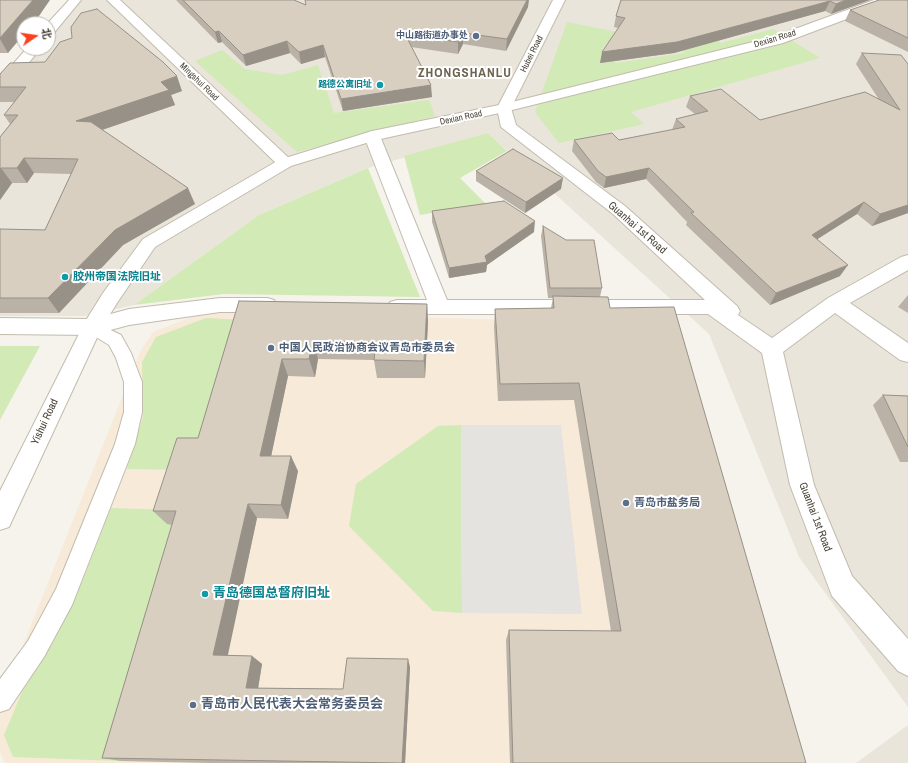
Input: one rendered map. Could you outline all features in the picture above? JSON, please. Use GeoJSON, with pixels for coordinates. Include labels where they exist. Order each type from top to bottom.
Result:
{"type":"FeatureCollection","features":[{"type":"Feature","properties":{"kind":"street"},"geometry":{"type":"LineString","coordinates":[[56,23],[75,0]]}},
{"type":"Feature","properties":{"kind":"street","name":"Mingshui Road"},"geometry":{"type":"LineString","coordinates":[[113,0],[285,164]]}},
{"type":"Feature","properties":{"kind":"street","name":"Hubei Road"},"geometry":{"type":"LineString","coordinates":[[504,108],[560,0]]}},
{"type":"Feature","properties":{"kind":"street","name":"Dexian Road"},"geometry":{"type":"LineString","coordinates":[[92,327],[110,298],[149,243],[285,164],[372,136],[504,108],[778,40],[885,0]]}},
{"type":"Feature","properties":{"kind":"street"},"geometry":{"type":"LineString","coordinates":[[0,88],[27,56]]}},
{"type":"Feature","properties":{"kind":"street","name":"Guanhai 1st Road"},"geometry":{"type":"LineString","coordinates":[[504,108],[509,127],[619,210],[772,350],[802,485],[842,586],[908,661]]}},
{"type":"Feature","properties":{"kind":"street"},"geometry":{"type":"LineString","coordinates":[[372,136],[440,307]]}},
{"type":"Feature","properties":{"kind":"street"},"geometry":{"type":"LineString","coordinates":[[377,307],[712,307],[772,350],[835,303],[908,262]]}},
{"type":"Feature","properties":{"kind":"street"},"geometry":{"type":"LineString","coordinates":[[835,303],[908,354]]}},
{"type":"Feature","properties":{"kind":"street"},"geometry":{"type":"LineString","coordinates":[[0,326],[92,327],[129,317],[220,305],[283,306]]}},
{"type":"Feature","properties":{"kind":"street","name":"Yishui Road"},"geometry":{"type":"LineString","coordinates":[[0,518],[92,327]]}},
{"type":"Feature","properties":{"kind":"lane"},"geometry":{"type":"LineString","coordinates":[[0,700],[36,649],[64,597],[125,444],[133,412],[133,382],[125,358],[115,340],[92,327]]}},
{"type":"Feature","properties":{"kind":"shaded area"},"geometry":{"type":"Polygon","coordinates":[[[81,0],[908,0],[908,707],[799,557],[709,334],[488,133],[368,168],[259,215],[134,305],[86,316],[0,316],[0,96],[33,56],[56,56],[56,30],[81,0]]]}},
{"type":"Feature","properties":{"kind":"shaded area"},"geometry":{"type":"Polygon","coordinates":[[[258,312],[666,325],[785,763],[5,763],[0,752],[0,703],[141,350],[153,332],[199,314],[258,312]]]}},
{"type":"Feature","properties":{"kind":"shaded area"},"geometry":{"type":"Polygon","coordinates":[[[461,425],[561,425],[582,614],[462,613],[461,425]]]}},
{"type":"Feature","properties":{"kind":"shaded area"},"geometry":{"type":"Polygon","coordinates":[[[908,725],[908,763],[856,763],[908,725]]]}},
{"type":"Feature","properties":{"kind":"green space"},"geometry":{"type":"Polygon","coordinates":[[[567,22],[617,32],[602,49],[616,63],[685,53],[666,34],[705,29],[721,43],[773,29],[820,58],[631,112],[644,124],[559,143],[535,112],[567,22]]]}},
{"type":"Feature","properties":{"kind":"green space"},"geometry":{"type":"Polygon","coordinates":[[[222,50],[245,69],[282,75],[318,65],[334,113],[429,100],[435,116],[297,152],[195,61],[222,50]]]}},
{"type":"Feature","properties":{"kind":"green space"},"geometry":{"type":"Polygon","coordinates":[[[488,133],[507,151],[460,178],[486,204],[420,215],[404,156],[488,133]]]}},
{"type":"Feature","properties":{"kind":"green space"},"geometry":{"type":"Polygon","coordinates":[[[368,168],[420,297],[224,294],[134,305],[259,215],[368,168]]]}},
{"type":"Feature","properties":{"kind":"green space"},"geometry":{"type":"Polygon","coordinates":[[[206,318],[247,320],[208,454],[183,470],[127,469],[143,417],[142,362],[156,337],[206,318]]]}},
{"type":"Feature","properties":{"kind":"green space"},"geometry":{"type":"Polygon","coordinates":[[[0,346],[40,346],[0,420],[0,346]]]}},
{"type":"Feature","properties":{"kind":"green space"},"geometry":{"type":"Polygon","coordinates":[[[461,425],[462,613],[433,611],[349,526],[356,484],[438,426],[461,425]]]}},
{"type":"Feature","properties":{"kind":"green space"},"geometry":{"type":"Polygon","coordinates":[[[111,508],[171,510],[188,525],[121,761],[13,757],[4,735],[27,680],[54,641],[85,575],[111,508]]]}},
{"type":"Feature","properties":{"kind":"building"},"geometry":{"type":"Polygon","coordinates":[[[0,0],[33,0],[19,16],[16,16],[16,20],[0,38],[0,0]]]}},
{"type":"Feature","properties":{"kind":"building"},"geometry":{"type":"Polygon","coordinates":[[[183,0],[294,0],[306,5],[305,0],[527,0],[507,39],[463,33],[458,42],[405,34],[431,85],[341,99],[323,45],[299,52],[287,41],[243,55],[219,31],[215,32],[183,0]]]}},
{"type":"Feature","properties":{"kind":"building"},"geometry":{"type":"Polygon","coordinates":[[[621,0],[846,0],[836,4],[830,1],[677,42],[602,52],[625,18],[616,16],[621,0]]]}},
{"type":"Feature","properties":{"kind":"building"},"geometry":{"type":"Polygon","coordinates":[[[879,0],[908,0],[908,38],[850,10],[879,0]]]}},
{"type":"Feature","properties":{"kind":"building"},"geometry":{"type":"Polygon","coordinates":[[[97,9],[163,62],[177,76],[161,82],[169,90],[76,121],[91,122],[188,188],[115,230],[48,298],[0,298],[0,229],[45,230],[78,159],[24,158],[17,168],[0,169],[0,137],[18,115],[4,115],[26,87],[0,87],[0,74],[10,63],[45,62],[50,56],[56,56],[56,47],[60,42],[72,38],[71,27],[81,13],[97,9]]]}},
{"type":"Feature","properties":{"kind":"building"},"geometry":{"type":"Polygon","coordinates":[[[862,53],[901,55],[908,64],[908,205],[880,214],[864,202],[812,235],[848,265],[776,293],[691,213],[694,212],[649,168],[606,177],[598,171],[574,140],[612,133],[619,140],[685,127],[676,119],[708,111],[690,96],[721,89],[760,120],[865,92],[900,110],[862,53]]]}},
{"type":"Feature","properties":{"kind":"building"},"geometry":{"type":"Polygon","coordinates":[[[513,149],[563,178],[526,202],[476,171],[513,149]]]}},
{"type":"Feature","properties":{"kind":"building"},"geometry":{"type":"Polygon","coordinates":[[[504,201],[535,221],[485,256],[487,262],[449,268],[432,211],[504,201]]]}},
{"type":"Feature","properties":{"kind":"building"},"geometry":{"type":"Polygon","coordinates":[[[543,226],[566,240],[594,240],[602,288],[550,288],[543,226]]]}},
{"type":"Feature","properties":{"kind":"building"},"geometry":{"type":"Polygon","coordinates":[[[553,296],[608,297],[610,308],[674,307],[806,763],[513,763],[509,630],[621,631],[579,383],[500,384],[495,309],[554,308],[553,296]]]}},
{"type":"Feature","properties":{"kind":"building","name":"青岛德国总督府旧址"},"geometry":{"type":"Polygon","coordinates":[[[239,301],[427,304],[424,361],[374,360],[376,342],[313,341],[309,359],[282,359],[260,456],[291,456],[281,505],[248,504],[213,655],[252,656],[246,688],[343,689],[347,658],[408,659],[402,763],[102,758],[176,511],[153,511],[177,438],[198,438],[239,301]]]}},
{"type":"Feature","properties":{"kind":"building"},"geometry":{"type":"Polygon","coordinates":[[[883,395],[908,396],[908,447],[883,395]]]}},
{"type":"Feature","properties":{"kind":"place","name":"中山路街道办事处"},"geometry":{"type":"Point","coordinates":[476,36]}},
{"type":"Feature","properties":{"kind":"place","name":"路德公寓旧址"},"geometry":{"type":"Point","coordinates":[380,85]}},
{"type":"Feature","properties":{"kind":"place","name":"胶州帝国法院旧址"},"geometry":{"type":"Point","coordinates":[65,277]}},
{"type":"Feature","properties":{"kind":"place","name":"中国人民政治协商会议青岛市委员会"},"geometry":{"type":"Point","coordinates":[271,348]}},
{"type":"Feature","properties":{"kind":"place","name":"青岛市盐务局"},"geometry":{"type":"Point","coordinates":[626,503]}},
{"type":"Feature","properties":{"kind":"place","name":"青岛德国总督府旧址"},"geometry":{"type":"Point","coordinates":[205,594]}},
{"type":"Feature","properties":{"kind":"place","name":"青岛市人民代表大会常务委员会"},"geometry":{"type":"Point","coordinates":[193,705]}},
{"type":"Feature","properties":{"kind":"district","name":"ZHONGSHANLU"},"geometry":{"type":"Point","coordinates":[465,74]}}]}
